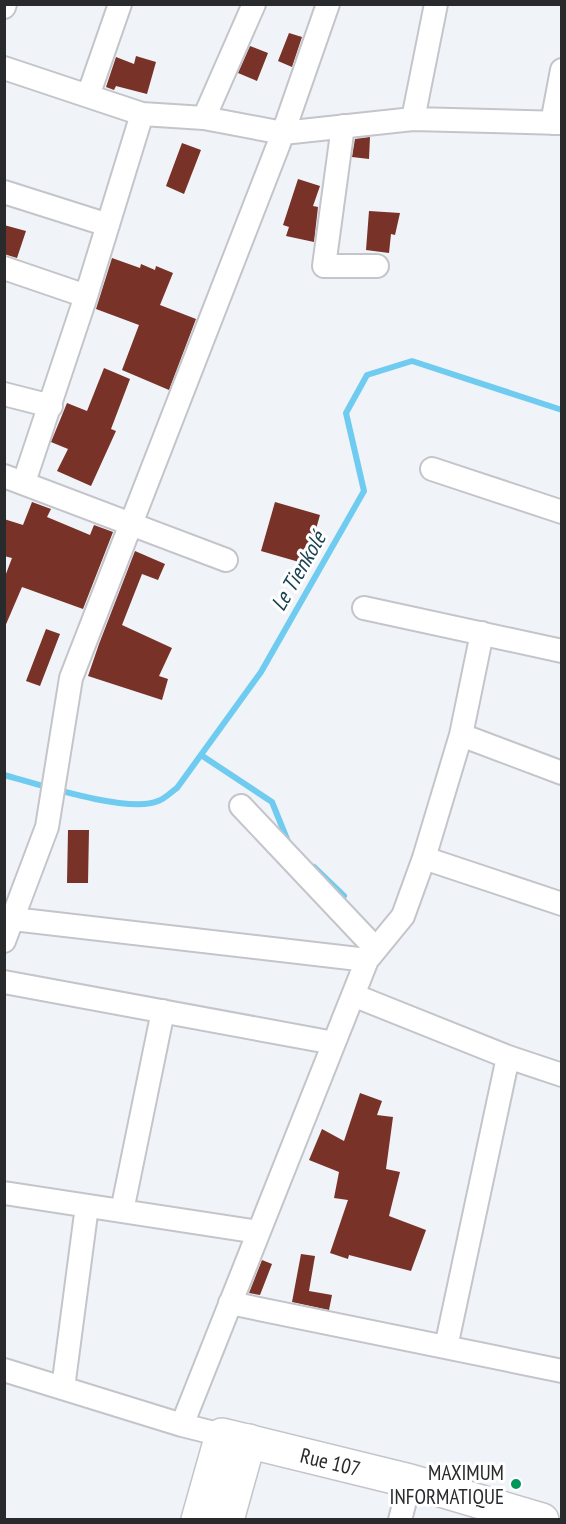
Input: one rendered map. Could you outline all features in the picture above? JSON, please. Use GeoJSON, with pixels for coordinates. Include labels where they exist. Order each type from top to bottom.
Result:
{"type":"FeatureCollection","features":[{"type":"Feature","properties":{"kind":"main road","name":"Rue 107"},"geometry":{"type":"LineString","coordinates":[[236,1438],[410,1481],[542,1520]]}},
{"type":"Feature","properties":{"kind":"main road"},"geometry":{"type":"LineString","coordinates":[[198,1520],[236,1438]]}},
{"type":"Feature","properties":{"kind":"main road"},"geometry":{"type":"LineString","coordinates":[[227,1520],[236,1438]]}},
{"type":"Feature","properties":{"kind":"street"},"geometry":{"type":"LineString","coordinates":[[88,96],[120,4]]}},
{"type":"Feature","properties":{"kind":"street"},"geometry":{"type":"LineString","coordinates":[[204,118],[254,4]]}},
{"type":"Feature","properties":{"kind":"street"},"geometry":{"type":"LineString","coordinates":[[4,941],[13,919],[14,889],[47,827],[71,678],[283,133],[328,4]]}},
{"type":"Feature","properties":{"kind":"street"},"geometry":{"type":"LineString","coordinates":[[413,119],[436,4]]}},
{"type":"Feature","properties":{"kind":"street"},"geometry":{"type":"LineString","coordinates":[[4,68],[142,114],[204,118],[283,133],[413,119],[557,123],[561,70]]}},
{"type":"Feature","properties":{"kind":"street"},"geometry":{"type":"LineString","coordinates":[[142,114],[51,406],[14,479],[226,560]]}},
{"type":"Feature","properties":{"kind":"street"},"geometry":{"type":"LineString","coordinates":[[343,126],[324,266],[377,266]]}},
{"type":"Feature","properties":{"kind":"street"},"geometry":{"type":"LineString","coordinates":[[4,192],[108,225]]}},
{"type":"Feature","properties":{"kind":"street"},"geometry":{"type":"LineString","coordinates":[[4,268],[86,296]]}},
{"type":"Feature","properties":{"kind":"street"},"geometry":{"type":"LineString","coordinates":[[4,394],[51,406]]}},
{"type":"Feature","properties":{"kind":"street"},"geometry":{"type":"LineString","coordinates":[[432,469],[561,512]]}},
{"type":"Feature","properties":{"kind":"street"},"geometry":{"type":"LineString","coordinates":[[364,608],[561,651]]}},
{"type":"Feature","properties":{"kind":"street"},"geometry":{"type":"LineString","coordinates":[[182,1425],[353,995],[372,955],[403,916],[424,858],[462,735],[482,633]]}},
{"type":"Feature","properties":{"kind":"street"},"geometry":{"type":"LineString","coordinates":[[462,735],[561,773]]}},
{"type":"Feature","properties":{"kind":"street"},"geometry":{"type":"LineString","coordinates":[[241,806],[372,955]]}},
{"type":"Feature","properties":{"kind":"street"},"geometry":{"type":"LineString","coordinates":[[424,858],[561,904]]}},
{"type":"Feature","properties":{"kind":"street"},"geometry":{"type":"LineString","coordinates":[[13,919],[372,955]]}},
{"type":"Feature","properties":{"kind":"street"},"geometry":{"type":"LineString","coordinates":[[4,982],[334,1043]]}},
{"type":"Feature","properties":{"kind":"street"},"geometry":{"type":"LineString","coordinates":[[353,995],[507,1057],[561,1075]]}},
{"type":"Feature","properties":{"kind":"street"},"geometry":{"type":"LineString","coordinates":[[122,1211],[164,1011]]}},
{"type":"Feature","properties":{"kind":"street"},"geometry":{"type":"LineString","coordinates":[[446,1347],[507,1057]]}},
{"type":"Feature","properties":{"kind":"street"},"geometry":{"type":"LineString","coordinates":[[4,1193],[258,1233]]}},
{"type":"Feature","properties":{"kind":"street"},"geometry":{"type":"LineString","coordinates":[[63,1388],[87,1206]]}},
{"type":"Feature","properties":{"kind":"street"},"geometry":{"type":"LineString","coordinates":[[230,1303],[561,1371]]}},
{"type":"Feature","properties":{"kind":"street"},"geometry":{"type":"LineString","coordinates":[[4,1370],[182,1425],[236,1438]]}},
{"type":"Feature","properties":{"kind":"street"},"geometry":{"type":"LineString","coordinates":[[400,1520],[410,1481]]}},
{"type":"Feature","properties":{"kind":"building"},"geometry":{"type":"Polygon","coordinates":[[[289,33],[302,37],[292,67],[278,61],[289,33]]]}},
{"type":"Feature","properties":{"kind":"building"},"geometry":{"type":"Polygon","coordinates":[[[250,46],[268,53],[257,81],[238,73],[250,46]]]}},
{"type":"Feature","properties":{"kind":"building"},"geometry":{"type":"Polygon","coordinates":[[[136,56],[156,62],[147,94],[116,86],[114,90],[106,87],[116,57],[134,64],[136,56]]]}},
{"type":"Feature","properties":{"kind":"building"},"geometry":{"type":"Polygon","coordinates":[[[370,137],[369,159],[352,157],[355,139],[370,137]]]}},
{"type":"Feature","properties":{"kind":"building"},"geometry":{"type":"Polygon","coordinates":[[[182,143],[201,150],[184,194],[166,186],[182,143]]]}},
{"type":"Feature","properties":{"kind":"building"},"geometry":{"type":"Polygon","coordinates":[[[298,179],[320,186],[313,206],[318,207],[314,242],[286,236],[289,227],[283,225],[298,179]]]}},
{"type":"Feature","properties":{"kind":"building"},"geometry":{"type":"Polygon","coordinates":[[[369,211],[400,213],[395,235],[391,234],[389,253],[366,250],[369,211]]]}},
{"type":"Feature","properties":{"kind":"building"},"geometry":{"type":"Polygon","coordinates":[[[4,225],[26,231],[17,258],[4,254],[4,225]]]}},
{"type":"Feature","properties":{"kind":"building"},"geometry":{"type":"Polygon","coordinates":[[[112,258],[140,268],[141,264],[155,270],[156,266],[173,273],[160,305],[196,319],[169,390],[122,370],[139,325],[96,309],[112,258]]]}},
{"type":"Feature","properties":{"kind":"building"},"geometry":{"type":"Polygon","coordinates":[[[104,368],[130,379],[111,429],[116,431],[91,486],[57,471],[68,449],[51,442],[67,403],[87,411],[104,368]]]}},
{"type":"Feature","properties":{"kind":"building"},"geometry":{"type":"Polygon","coordinates":[[[32,502],[51,509],[47,517],[90,535],[94,525],[113,532],[83,609],[22,587],[4,629],[4,579],[12,558],[4,556],[4,519],[23,525],[32,502]]]}},
{"type":"Feature","properties":{"kind":"building"},"geometry":{"type":"Polygon","coordinates":[[[275,502],[320,515],[306,564],[261,551],[275,502]]]}},
{"type":"Feature","properties":{"kind":"building"},"geometry":{"type":"Polygon","coordinates":[[[135,551],[165,564],[158,580],[142,574],[122,625],[172,648],[159,676],[168,679],[162,700],[88,676],[135,551]]]}},
{"type":"Feature","properties":{"kind":"building"},"geometry":{"type":"Polygon","coordinates":[[[46,629],[60,634],[40,686],[26,681],[46,629]]]}},
{"type":"Feature","properties":{"kind":"building"},"geometry":{"type":"Polygon","coordinates":[[[68,830],[89,830],[88,883],[67,883],[68,830]]]}},
{"type":"Feature","properties":{"kind":"building"},"geometry":{"type":"Polygon","coordinates":[[[360,1093],[382,1101],[377,1115],[393,1117],[386,1169],[400,1172],[389,1216],[426,1230],[411,1271],[349,1255],[348,1259],[330,1253],[348,1200],[334,1198],[339,1172],[309,1160],[322,1129],[344,1141],[360,1093]]]}},
{"type":"Feature","properties":{"kind":"building"},"geometry":{"type":"Polygon","coordinates":[[[301,1254],[315,1256],[309,1291],[332,1295],[329,1310],[292,1302],[301,1254]]]}},
{"type":"Feature","properties":{"kind":"building"},"geometry":{"type":"Polygon","coordinates":[[[262,1260],[272,1264],[260,1295],[249,1293],[262,1260]]]}},
{"type":"Feature","properties":{"kind":"waterway","name":"Le Tienkolé"},"geometry":{"type":"LineString","coordinates":[[4,775],[60,791],[126,804],[158,801],[177,788],[261,672],[364,491],[346,413],[367,375],[412,361],[562,410]]}},
{"type":"Feature","properties":{"kind":"waterway"},"geometry":{"type":"LineString","coordinates":[[201,755],[272,802],[289,844]]}},
{"type":"Feature","properties":{"kind":"waterway"},"geometry":{"type":"LineString","coordinates":[[314,867],[344,896]]}},
{"type":"Feature","properties":{"kind":"place","name":"MAXIMUM INFORMATIQUE"},"geometry":{"type":"Point","coordinates":[516,1484]}}]}
